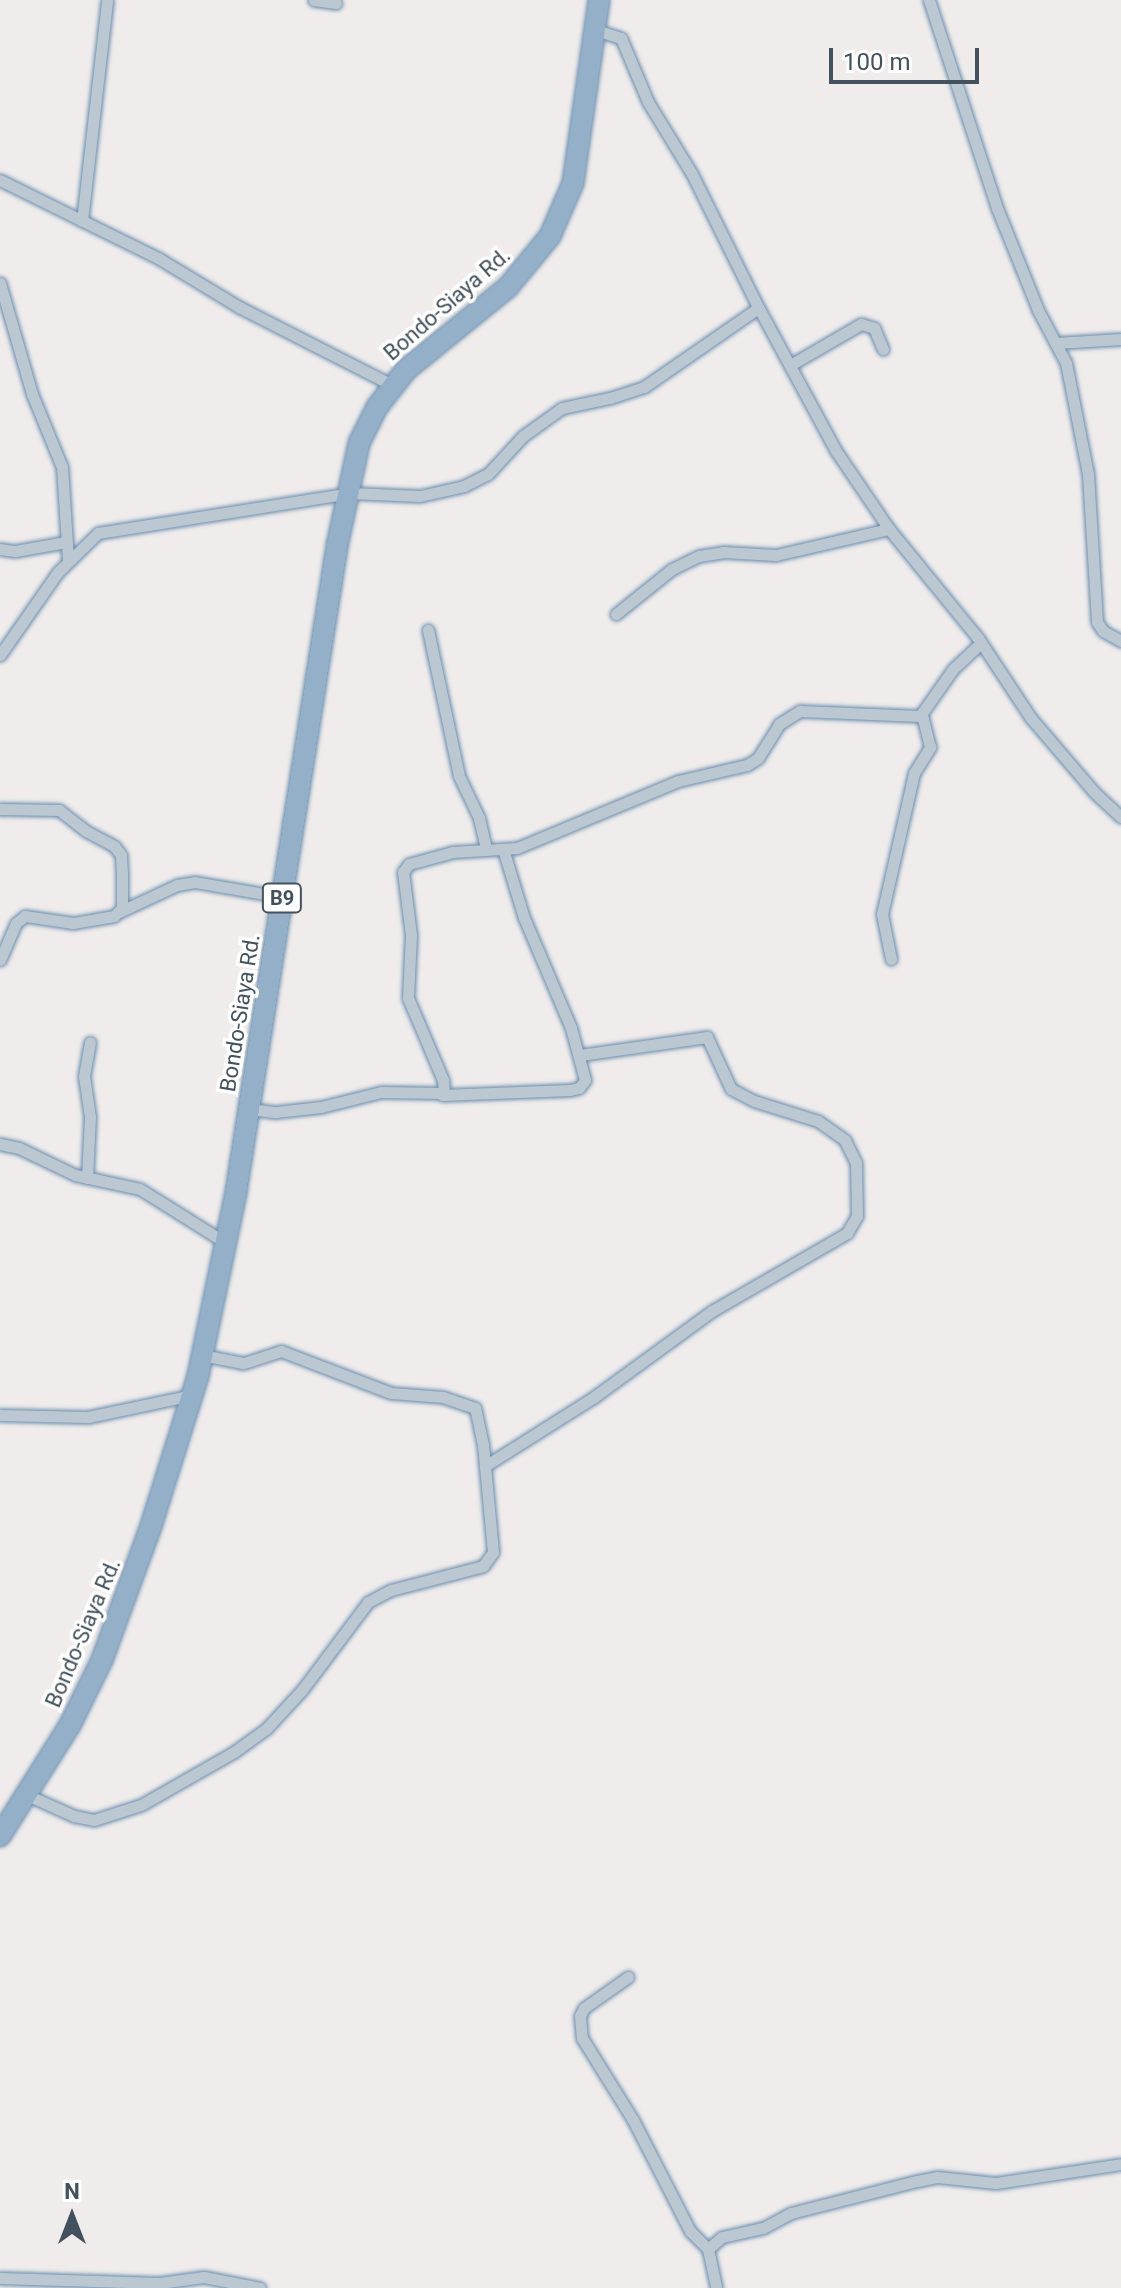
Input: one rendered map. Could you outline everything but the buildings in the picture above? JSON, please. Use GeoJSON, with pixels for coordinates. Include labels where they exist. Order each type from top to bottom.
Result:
{"type":"FeatureCollection","features":[{"type":"Feature","properties":{"kind":"highway","name":"Bondo-Siaya Rd."},"geometry":{"type":"LineString","coordinates":[[0,1836],[70,1725],[106,1650],[147,1538],[192,1395],[226,1243],[250,1109],[337,546],[359,443],[392,385],[508,287],[550,236],[573,183],[599,0]]}},
{"type":"Feature","properties":{"kind":"street"},"geometry":{"type":"LineString","coordinates":[[82,221],[107,0]]}},
{"type":"Feature","properties":{"kind":"street"},"geometry":{"type":"LineString","coordinates":[[314,0],[336,3]]}},
{"type":"Feature","properties":{"kind":"street"},"geometry":{"type":"LineString","coordinates":[[929,0],[997,208],[1038,310],[1066,363],[1088,474],[1097,622],[1103,631],[1121,641]]}},
{"type":"Feature","properties":{"kind":"street"},"geometry":{"type":"LineString","coordinates":[[596,30],[621,38],[640,85],[692,174],[758,308],[792,364],[825,434],[889,529],[981,643],[1041,730],[1094,792],[1121,817]]}},
{"type":"Feature","properties":{"kind":"street"},"geometry":{"type":"LineString","coordinates":[[0,180],[158,258],[239,307],[392,385]]}},
{"type":"Feature","properties":{"kind":"street"},"geometry":{"type":"LineString","coordinates":[[0,283],[32,394],[62,467],[67,491],[68,560]]}},
{"type":"Feature","properties":{"kind":"street"},"geometry":{"type":"LineString","coordinates":[[0,655],[68,560],[91,538],[106,530],[350,493],[420,496],[481,479],[499,465],[523,436],[562,408],[644,387],[758,308]]}},
{"type":"Feature","properties":{"kind":"street"},"geometry":{"type":"LineString","coordinates":[[792,364],[861,324],[874,328],[883,349]]}},
{"type":"Feature","properties":{"kind":"street"},"geometry":{"type":"LineString","coordinates":[[1056,343],[1121,339]]}},
{"type":"Feature","properties":{"kind":"street"},"geometry":{"type":"LineString","coordinates":[[616,614],[672,569],[699,556],[723,552],[776,555],[889,529]]}},
{"type":"Feature","properties":{"kind":"street"},"geometry":{"type":"LineString","coordinates":[[0,549],[15,551],[66,542]]}},
{"type":"Feature","properties":{"kind":"street"},"geometry":{"type":"LineString","coordinates":[[428,630],[459,776],[479,818],[486,848]]}},
{"type":"Feature","properties":{"kind":"street"},"geometry":{"type":"LineString","coordinates":[[891,959],[882,914],[914,773],[930,747],[922,715],[953,669],[981,643]]}},
{"type":"Feature","properties":{"kind":"street"},"geometry":{"type":"LineString","coordinates":[[442,1095],[443,1080],[408,998],[411,935],[403,872],[409,864],[428,857],[527,844],[678,781],[754,762],[779,724],[800,711],[922,715]]}},
{"type":"Feature","properties":{"kind":"street"},"geometry":{"type":"LineString","coordinates":[[0,809],[53,808],[114,846],[122,862],[119,912]]}},
{"type":"Feature","properties":{"kind":"street"},"geometry":{"type":"LineString","coordinates":[[250,1109],[276,1112],[321,1107],[381,1092],[442,1095],[579,1088],[585,1080],[580,1055],[520,907],[503,849]]}},
{"type":"Feature","properties":{"kind":"street"},"geometry":{"type":"LineString","coordinates":[[0,960],[20,918],[32,916],[88,923],[177,885],[195,882],[282,897]]}},
{"type":"Feature","properties":{"kind":"street"},"geometry":{"type":"LineString","coordinates":[[485,1466],[511,1453],[594,1397],[659,1347],[746,1289],[847,1233],[857,1216],[856,1163],[845,1140],[818,1121],[754,1101],[731,1089],[707,1037],[580,1055]]}},
{"type":"Feature","properties":{"kind":"street"},"geometry":{"type":"LineString","coordinates":[[87,1178],[90,1117],[84,1076],[90,1043]]}},
{"type":"Feature","properties":{"kind":"street"},"geometry":{"type":"LineString","coordinates":[[0,1144],[19,1148],[58,1169],[144,1191],[185,1220],[226,1243]]}},
{"type":"Feature","properties":{"kind":"street"},"geometry":{"type":"LineString","coordinates":[[25,1794],[74,1816],[94,1820],[141,1805],[254,1739],[284,1711],[368,1602],[391,1590],[467,1572],[488,1562],[493,1552],[477,1413],[467,1404],[433,1396],[391,1393],[281,1351],[243,1363],[202,1355]]}},
{"type":"Feature","properties":{"kind":"street"},"geometry":{"type":"LineString","coordinates":[[0,1415],[88,1417],[192,1395]]}},
{"type":"Feature","properties":{"kind":"street"},"geometry":{"type":"LineString","coordinates":[[628,1977],[584,2008],[580,2016],[582,2038],[628,2112],[684,2220],[708,2249],[716,2288]]}},
{"type":"Feature","properties":{"kind":"street"},"geometry":{"type":"LineString","coordinates":[[708,2249],[722,2237],[763,2228],[791,2213],[917,2181],[937,2177],[996,2183],[1121,2164]]}},
{"type":"Feature","properties":{"kind":"street"},"geometry":{"type":"LineString","coordinates":[[0,2278],[159,2283],[204,2277],[260,2288]]}}]}
